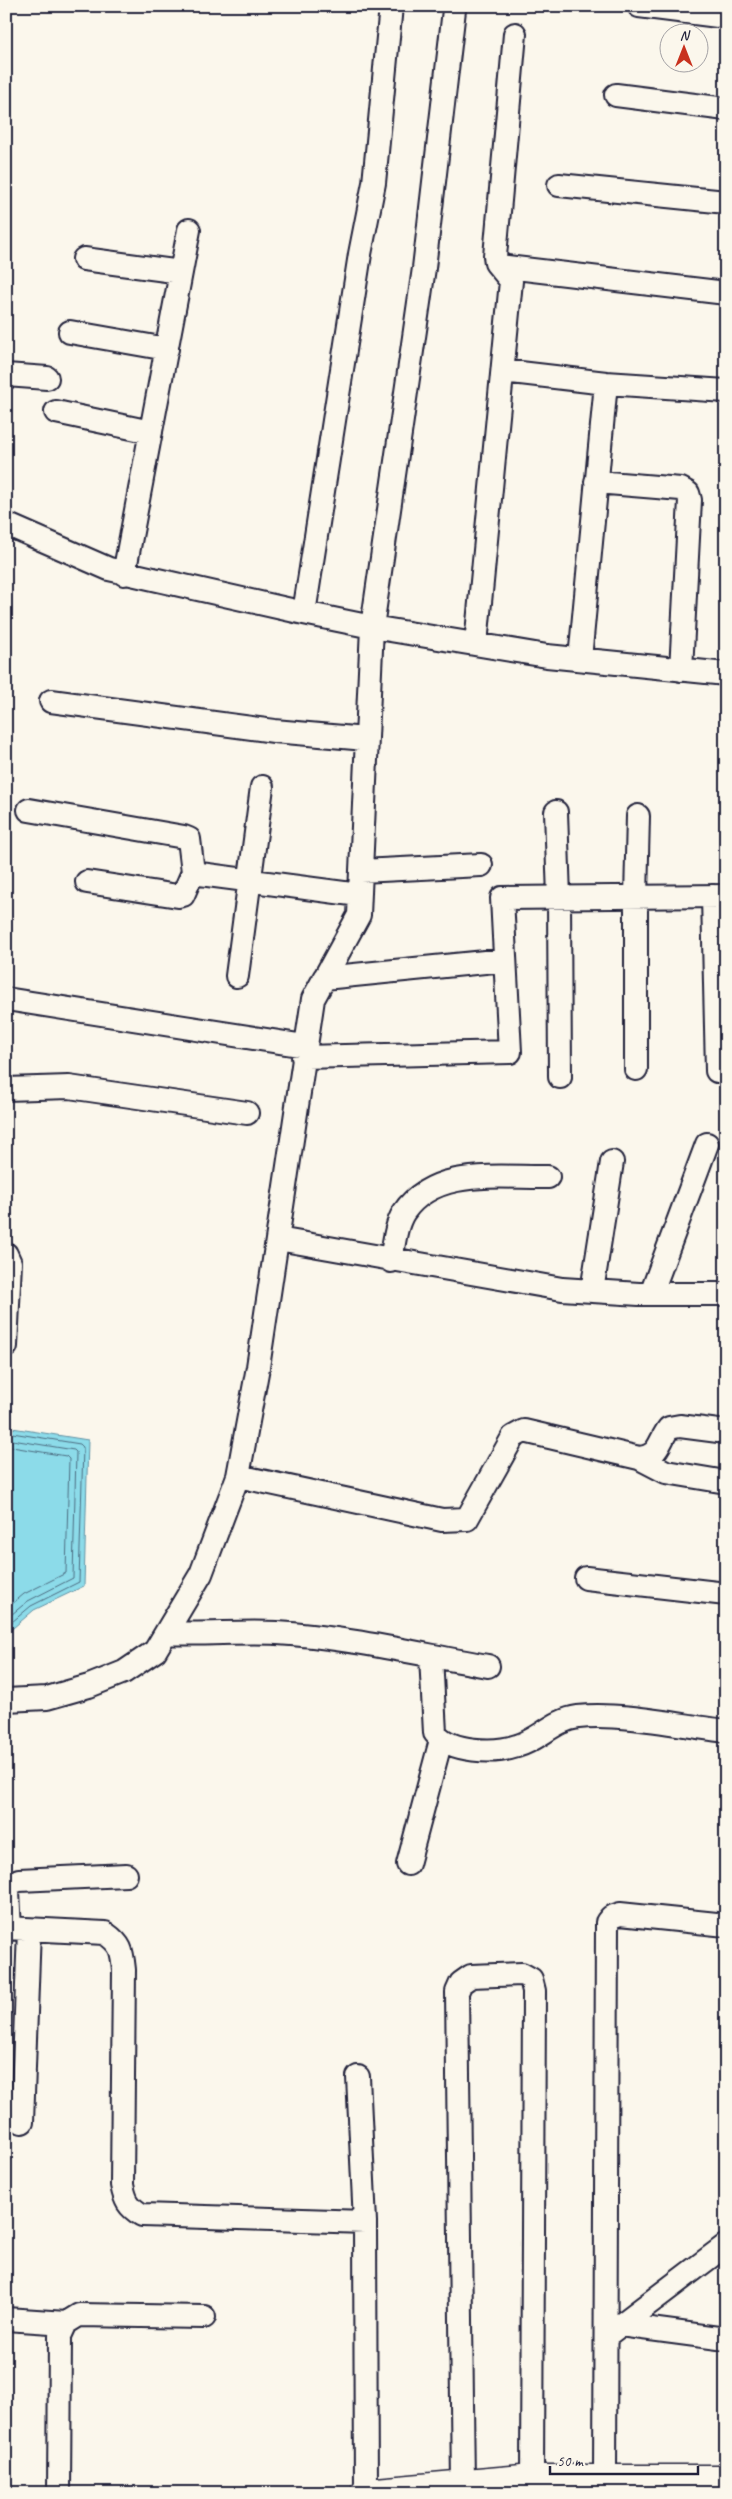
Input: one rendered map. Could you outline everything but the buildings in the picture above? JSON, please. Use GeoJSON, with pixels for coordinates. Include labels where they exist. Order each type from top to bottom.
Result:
{"type":"FeatureCollection","features":[{"type":"Feature","properties":{"kind":"main road"},"geometry":{"type":"LineString","coordinates":[[366,2493],[462,2488],[532,2479],[605,2479],[662,2486],[726,2479]]}},
{"type":"Feature","properties":{"kind":"street"},"geometry":{"type":"LineString","coordinates":[[304,613],[360,254],[374,183],[391,6]]}},
{"type":"Feature","properties":{"kind":"street"},"geometry":{"type":"LineString","coordinates":[[639,6],[726,17]]}},
{"type":"Feature","properties":{"kind":"street"},"geometry":{"type":"LineString","coordinates":[[6,1700],[47,1698],[89,1686],[124,1672],[155,1650],[201,1574],[238,1476],[278,1239],[313,999],[359,915],[372,627],[424,268],[454,10]]}},
{"type":"Feature","properties":{"kind":"street"},"geometry":{"type":"LineString","coordinates":[[476,644],[511,281],[499,266],[496,256],[516,34]]}},
{"type":"Feature","properties":{"kind":"street"},"geometry":{"type":"LineString","coordinates":[[616,95],[726,108]]}},
{"type":"Feature","properties":{"kind":"street"},"geometry":{"type":"LineString","coordinates":[[558,185],[726,202]]}},
{"type":"Feature","properties":{"kind":"street"},"geometry":{"type":"LineString","coordinates":[[124,574],[189,230]]}},
{"type":"Feature","properties":{"kind":"street"},"geometry":{"type":"LineString","coordinates":[[84,259],[181,272]]}},
{"type":"Feature","properties":{"kind":"street"},"geometry":{"type":"LineString","coordinates":[[499,266],[726,293]]}},
{"type":"Feature","properties":{"kind":"street"},"geometry":{"type":"LineString","coordinates":[[70,332],[167,349]]}},
{"type":"Feature","properties":{"kind":"street"},"geometry":{"type":"LineString","coordinates":[[503,371],[606,383],[726,391]]}},
{"type":"Feature","properties":{"kind":"street"},"geometry":{"type":"LineString","coordinates":[[6,375],[47,378]]}},
{"type":"Feature","properties":{"kind":"street"},"geometry":{"type":"LineString","coordinates":[[580,659],[606,383]]}},
{"type":"Feature","properties":{"kind":"street"},"geometry":{"type":"LineString","coordinates":[[56,412],[151,432]]}},
{"type":"Feature","properties":{"kind":"street"},"geometry":{"type":"LineString","coordinates":[[596,482],[681,489],[688,493],[690,500],[681,670]]}},
{"type":"Feature","properties":{"kind":"street"},"geometry":{"type":"LineString","coordinates":[[6,524],[124,574],[304,613],[372,627],[547,656],[726,674]]}},
{"type":"Feature","properties":{"kind":"street"},"geometry":{"type":"LineString","coordinates":[[51,700],[274,731],[366,739]]}},
{"type":"Feature","properties":{"kind":"street"},"geometry":{"type":"LineString","coordinates":[[236,976],[262,787]]}},
{"type":"Feature","properties":{"kind":"street"},"geometry":{"type":"LineString","coordinates":[[29,810],[184,837],[189,839],[191,844],[193,872],[183,895],[178,896],[87,882]]}},
{"type":"Feature","properties":{"kind":"street"},"geometry":{"type":"LineString","coordinates":[[556,812],[559,897],[560,1077]]}},
{"type":"Feature","properties":{"kind":"street"},"geometry":{"type":"LineString","coordinates":[[636,1069],[638,816]]}},
{"type":"Feature","properties":{"kind":"street"},"geometry":{"type":"LineString","coordinates":[[361,872],[481,865]]}},
{"type":"Feature","properties":{"kind":"street"},"geometry":{"type":"LineString","coordinates":[[193,872],[250,882],[359,895]]}},
{"type":"Feature","properties":{"kind":"street"},"geometry":{"type":"LineString","coordinates":[[6,999],[304,1051],[510,1052],[502,898],[719,896],[717,1071]]}},
{"type":"Feature","properties":{"kind":"street"},"geometry":{"type":"LineString","coordinates":[[324,978],[506,960]]}},
{"type":"Feature","properties":{"kind":"street"},"geometry":{"type":"LineString","coordinates":[[6,1089],[79,1088],[247,1113]]}},
{"type":"Feature","properties":{"kind":"street"},"geometry":{"type":"LineString","coordinates":[[651,1294],[706,1144]]}},
{"type":"Feature","properties":{"kind":"street"},"geometry":{"type":"LineString","coordinates":[[592,1291],[612,1162]]}},
{"type":"Feature","properties":{"kind":"street"},"geometry":{"type":"LineString","coordinates":[[391,1261],[397,1227],[404,1213],[414,1201],[442,1182],[458,1178],[548,1177]]}},
{"type":"Feature","properties":{"kind":"street"},"geometry":{"type":"LineString","coordinates":[[278,1239],[391,1261],[562,1289],[651,1294],[726,1294]]}},
{"type":"Feature","properties":{"kind":"street"},"geometry":{"type":"LineString","coordinates":[[6,1254],[10,1263],[6,1346]]}},
{"type":"Feature","properties":{"kind":"street"},"geometry":{"type":"LineString","coordinates":[[639,1458],[648,1457],[655,1453],[669,1428],[680,1426],[726,1432]]}},
{"type":"Feature","properties":{"kind":"street"},"geometry":{"type":"LineString","coordinates":[[238,1476],[442,1520],[458,1521],[467,1519],[513,1437],[524,1431],[639,1458],[666,1472],[726,1482]]}},
{"type":"Feature","properties":{"kind":"street"},"geometry":{"type":"LineString","coordinates":[[586,1578],[726,1594]]}},
{"type":"Feature","properties":{"kind":"street"},"geometry":{"type":"LineString","coordinates":[[167,1633],[206,1635],[276,1633],[314,1636],[488,1666]]}},
{"type":"Feature","properties":{"kind":"street"},"geometry":{"type":"LineString","coordinates":[[431,1656],[434,1732],[441,1740],[464,1748],[499,1750],[518,1746],[561,1721],[578,1717],[621,1718],[726,1731]]}},
{"type":"Feature","properties":{"kind":"street"},"geometry":{"type":"LineString","coordinates":[[408,1864],[441,1740]]}},
{"type":"Feature","properties":{"kind":"street"},"geometry":{"type":"LineString","coordinates":[[22,2122],[15,1929],[8,1891],[11,1883],[20,1880],[126,1875]]}},
{"type":"Feature","properties":{"kind":"street"},"geometry":{"type":"LineString","coordinates":[[605,2479],[613,2330],[607,1922],[611,1917],[620,1914],[726,1925]]}},
{"type":"Feature","properties":{"kind":"street"},"geometry":{"type":"LineString","coordinates":[[15,1929],[105,1933],[116,1941],[122,1950],[124,1970],[122,2185],[125,2199],[130,2208],[142,2215],[364,2222]]}},
{"type":"Feature","properties":{"kind":"street"},"geometry":{"type":"LineString","coordinates":[[462,2488],[457,1992],[461,1982],[471,1976],[522,1974],[531,1979],[534,1991],[532,2479]]}},
{"type":"Feature","properties":{"kind":"street"},"geometry":{"type":"LineString","coordinates":[[358,2077],[364,2222],[366,2493]]}},
{"type":"Feature","properties":{"kind":"street"},"geometry":{"type":"LineString","coordinates":[[613,2330],[726,2245]]}},
{"type":"Feature","properties":{"kind":"street"},"geometry":{"type":"LineString","coordinates":[[59,2493],[60,2336],[66,2323],[79,2315],[204,2317]]}},
{"type":"Feature","properties":{"kind":"street"},"geometry":{"type":"LineString","coordinates":[[6,2319],[66,2323]]}},
{"type":"Feature","properties":{"kind":"street"},"geometry":{"type":"LineString","coordinates":[[613,2330],[726,2339]]}},
{"type":"Feature","properties":{"kind":"water"},"geometry":{"type":"Polygon","coordinates":[[[6,1427],[88,1440],[84,1586],[34,1610],[6,1634],[6,1427]]]}}]}
